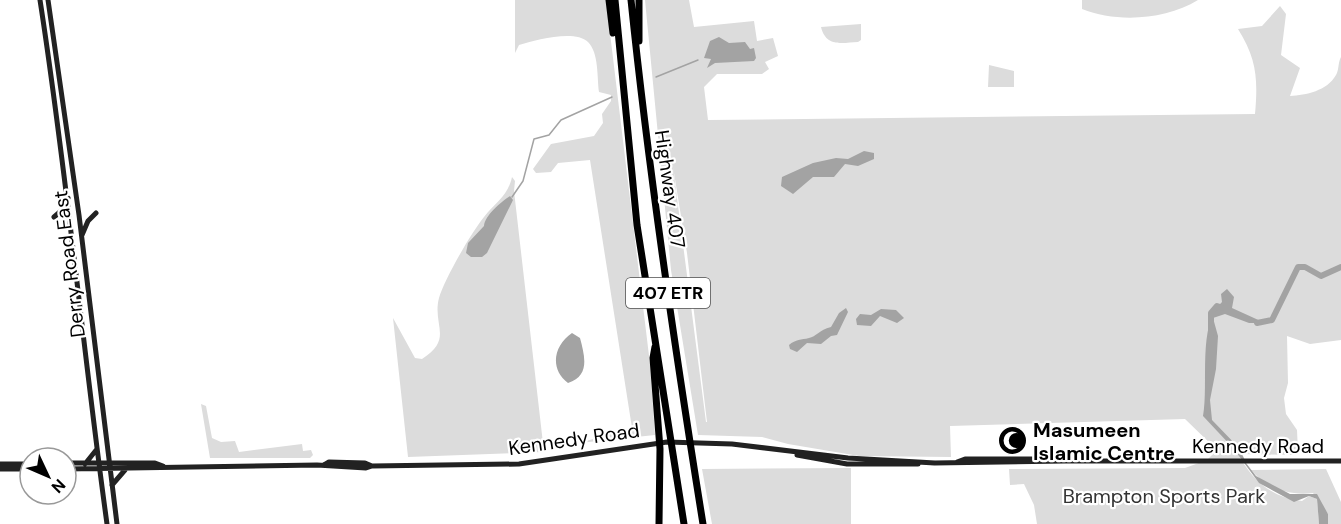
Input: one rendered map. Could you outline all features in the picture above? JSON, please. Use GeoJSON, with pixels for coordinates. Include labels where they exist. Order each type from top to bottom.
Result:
{"type":"FeatureCollection","features":[{"type":"Feature","properties":{"kind":"highway"},"geometry":{"type":"LineString","coordinates":[[609,0],[618,70],[622,77]]}},
{"type":"Feature","properties":{"kind":"highway","name":"Highway 407"},"geometry":{"type":"LineString","coordinates":[[615,0],[638,225],[684,524]]}},
{"type":"Feature","properties":{"kind":"highway","name":"Highway 407"},"geometry":{"type":"LineString","coordinates":[[631,0],[673,336],[703,524]]}},
{"type":"Feature","properties":{"kind":"highway"},"geometry":{"type":"LineString","coordinates":[[638,62],[639,0]]}},
{"type":"Feature","properties":{"kind":"highway"},"geometry":{"type":"LineString","coordinates":[[656,343],[653,358],[660,449],[659,524]]}},
{"type":"Feature","properties":{"kind":"main road","name":"Derry Road East"},"geometry":{"type":"LineString","coordinates":[[40,0],[65,172],[107,524]]}},
{"type":"Feature","properties":{"kind":"main road","name":"Derry Road East"},"geometry":{"type":"LineString","coordinates":[[48,0],[82,236],[117,524]]}},
{"type":"Feature","properties":{"kind":"main road"},"geometry":{"type":"LineString","coordinates":[[42,9],[49,8]]}},
{"type":"Feature","properties":{"kind":"main road"},"geometry":{"type":"LineString","coordinates":[[44,28],[51,28]]}},
{"type":"Feature","properties":{"kind":"main road"},"geometry":{"type":"LineString","coordinates":[[61,146],[69,145]]}},
{"type":"Feature","properties":{"kind":"main road"},"geometry":{"type":"LineString","coordinates":[[65,172],[73,171]]}},
{"type":"Feature","properties":{"kind":"main road"},"geometry":{"type":"LineString","coordinates":[[54,217],[61,211],[68,196]]}},
{"type":"Feature","properties":{"kind":"main road"},"geometry":{"type":"LineString","coordinates":[[82,236],[88,221],[96,213]]}},
{"type":"Feature","properties":{"kind":"main road","name":"Kennedy Road"},"geometry":{"type":"LineString","coordinates":[[109,467],[125,469],[163,466],[324,465],[329,462],[372,466],[519,464],[650,443],[697,442],[780,451],[812,460],[847,464],[1341,461]]}},
{"type":"Feature","properties":{"kind":"main road"},"geometry":{"type":"LineString","coordinates":[[86,464],[98,448]]}},
{"type":"Feature","properties":{"kind":"main road","name":"Kennedy Road"},"geometry":{"type":"LineString","coordinates":[[78,468],[155,463],[163,466]]}},
{"type":"Feature","properties":{"kind":"main road"},"geometry":{"type":"LineString","coordinates":[[0,464],[18,464]]}},
{"type":"Feature","properties":{"kind":"main road","name":"Kennedy Road"},"geometry":{"type":"LineString","coordinates":[[78,464],[100,467]]}},
{"type":"Feature","properties":{"kind":"main road"},"geometry":{"type":"LineString","coordinates":[[0,469],[18,469]]}},
{"type":"Feature","properties":{"kind":"main road"},"geometry":{"type":"LineString","coordinates":[[111,487],[125,469]]}},
{"type":"Feature","properties":{"kind":"green space"},"geometry":{"type":"Polygon","coordinates":[[[515,0],[606,0],[650,364],[655,435],[579,443],[632,428],[590,160],[558,163],[551,172],[536,173],[533,169],[551,144],[594,136],[603,123],[602,114],[611,101],[611,95],[599,92],[594,52],[588,42],[582,38],[565,36],[544,38],[519,45],[515,53],[515,0]]]}},
{"type":"Feature","properties":{"kind":"green space","name":"Brampton Sports Park"},"geometry":{"type":"Polygon","coordinates":[[[645,0],[689,0],[694,27],[754,21],[757,41],[773,38],[778,56],[765,62],[769,69],[762,74],[717,74],[704,87],[708,120],[1255,114],[1256,91],[1253,60],[1238,29],[1262,26],[1280,6],[1286,14],[1281,55],[1300,68],[1290,96],[1309,93],[1327,85],[1336,75],[1341,57],[1341,340],[1310,344],[1287,336],[1288,383],[1284,398],[1286,414],[1297,430],[1298,452],[1292,455],[1238,454],[1256,480],[1272,492],[1302,501],[1309,496],[1317,499],[1319,524],[1037,524],[1034,505],[1024,484],[1010,485],[1009,469],[1185,468],[1207,460],[1217,450],[1185,419],[950,426],[951,457],[859,456],[788,444],[762,437],[698,435],[671,270],[645,0]],[[673,167],[707,422],[687,253],[673,167]]]}},
{"type":"Feature","properties":{"kind":"green space"},"geometry":{"type":"Polygon","coordinates":[[[1082,0],[1198,0],[1171,12],[1125,18],[1082,9],[1082,0]]]}},
{"type":"Feature","properties":{"kind":"green space"},"geometry":{"type":"Polygon","coordinates":[[[861,24],[861,40],[858,42],[830,41],[821,27],[861,24]]]}},
{"type":"Feature","properties":{"kind":"green space"},"geometry":{"type":"Polygon","coordinates":[[[989,65],[1014,71],[1014,87],[988,87],[989,65]]]}},
{"type":"Feature","properties":{"kind":"green space"},"geometry":{"type":"Polygon","coordinates":[[[512,177],[515,181],[514,191],[544,452],[408,457],[393,318],[415,358],[422,359],[432,352],[440,338],[439,298],[446,280],[472,234],[504,194],[512,177]]]}},
{"type":"Feature","properties":{"kind":"green space"},"geometry":{"type":"Polygon","coordinates":[[[201,404],[206,406],[212,438],[221,442],[235,441],[239,452],[302,444],[303,451],[311,450],[313,455],[310,458],[210,458],[201,404]]]}},
{"type":"Feature","properties":{"kind":"green space"},"geometry":{"type":"Polygon","coordinates":[[[851,468],[851,524],[712,524],[702,469],[851,468]]]}},
{"type":"Feature","properties":{"kind":"green space"},"geometry":{"type":"Polygon","coordinates":[[[1326,469],[1341,502],[1341,524],[1328,524],[1328,514],[1313,493],[1279,490],[1257,477],[1251,470],[1326,469]]]}},
{"type":"Feature","properties":{"kind":"shaded area"},"geometry":{"type":"Polygon","coordinates":[[[719,37],[729,43],[745,42],[750,49],[754,48],[756,58],[754,61],[715,63],[707,68],[711,59],[704,58],[710,41],[719,37]]]}},
{"type":"Feature","properties":{"kind":"shaded area"},"geometry":{"type":"Polygon","coordinates":[[[864,151],[874,153],[874,159],[858,166],[845,164],[834,177],[813,177],[793,194],[781,186],[782,177],[813,163],[836,158],[848,159],[864,151]]]}},
{"type":"Feature","properties":{"kind":"shaded area"},"geometry":{"type":"Polygon","coordinates":[[[510,196],[513,200],[487,253],[482,257],[471,257],[466,253],[468,243],[484,226],[490,213],[510,196]]]}},
{"type":"Feature","properties":{"kind":"shaded area"},"geometry":{"type":"Polygon","coordinates":[[[1227,289],[1234,297],[1232,308],[1265,323],[1249,323],[1225,314],[1213,318],[1218,336],[1216,369],[1210,400],[1212,420],[1240,449],[1246,463],[1256,476],[1290,494],[1317,494],[1328,514],[1328,524],[1319,524],[1317,499],[1309,496],[1294,502],[1259,483],[1233,448],[1203,416],[1205,355],[1209,325],[1214,312],[1222,302],[1221,294],[1227,289]]]}},
{"type":"Feature","properties":{"kind":"shaded area"},"geometry":{"type":"Polygon","coordinates":[[[846,308],[848,312],[837,335],[831,336],[821,344],[807,343],[797,352],[790,349],[789,345],[794,342],[831,327],[839,313],[846,308]]]}},
{"type":"Feature","properties":{"kind":"shaded area"},"geometry":{"type":"Polygon","coordinates":[[[881,309],[896,310],[904,318],[897,323],[880,316],[871,326],[857,325],[856,319],[860,314],[871,315],[881,309]]]}},
{"type":"Feature","properties":{"kind":"shaded area"},"geometry":{"type":"Polygon","coordinates":[[[572,333],[580,338],[584,365],[580,376],[568,383],[558,371],[556,357],[561,344],[572,333]]]}},
{"type":"Feature","properties":{"kind":"waterway"},"geometry":{"type":"LineString","coordinates":[[656,77],[698,60]]}},
{"type":"Feature","properties":{"kind":"waterway"},"geometry":{"type":"LineString","coordinates":[[512,197],[523,181],[534,139],[549,135],[561,120],[612,97]]}},
{"type":"Feature","properties":{"kind":"waterway"},"geometry":{"type":"LineString","coordinates":[[1257,323],[1272,320],[1298,267],[1305,267],[1321,276],[1341,267]]}},
{"type":"Feature","properties":{"kind":"waterway"},"geometry":{"type":"LineString","coordinates":[[1211,334],[1211,313],[1217,306],[1223,308]]}},
{"type":"Feature","properties":{"kind":"place","name":"Masumeen Islamic Centre"},"geometry":{"type":"Point","coordinates":[1012,441]}}]}
